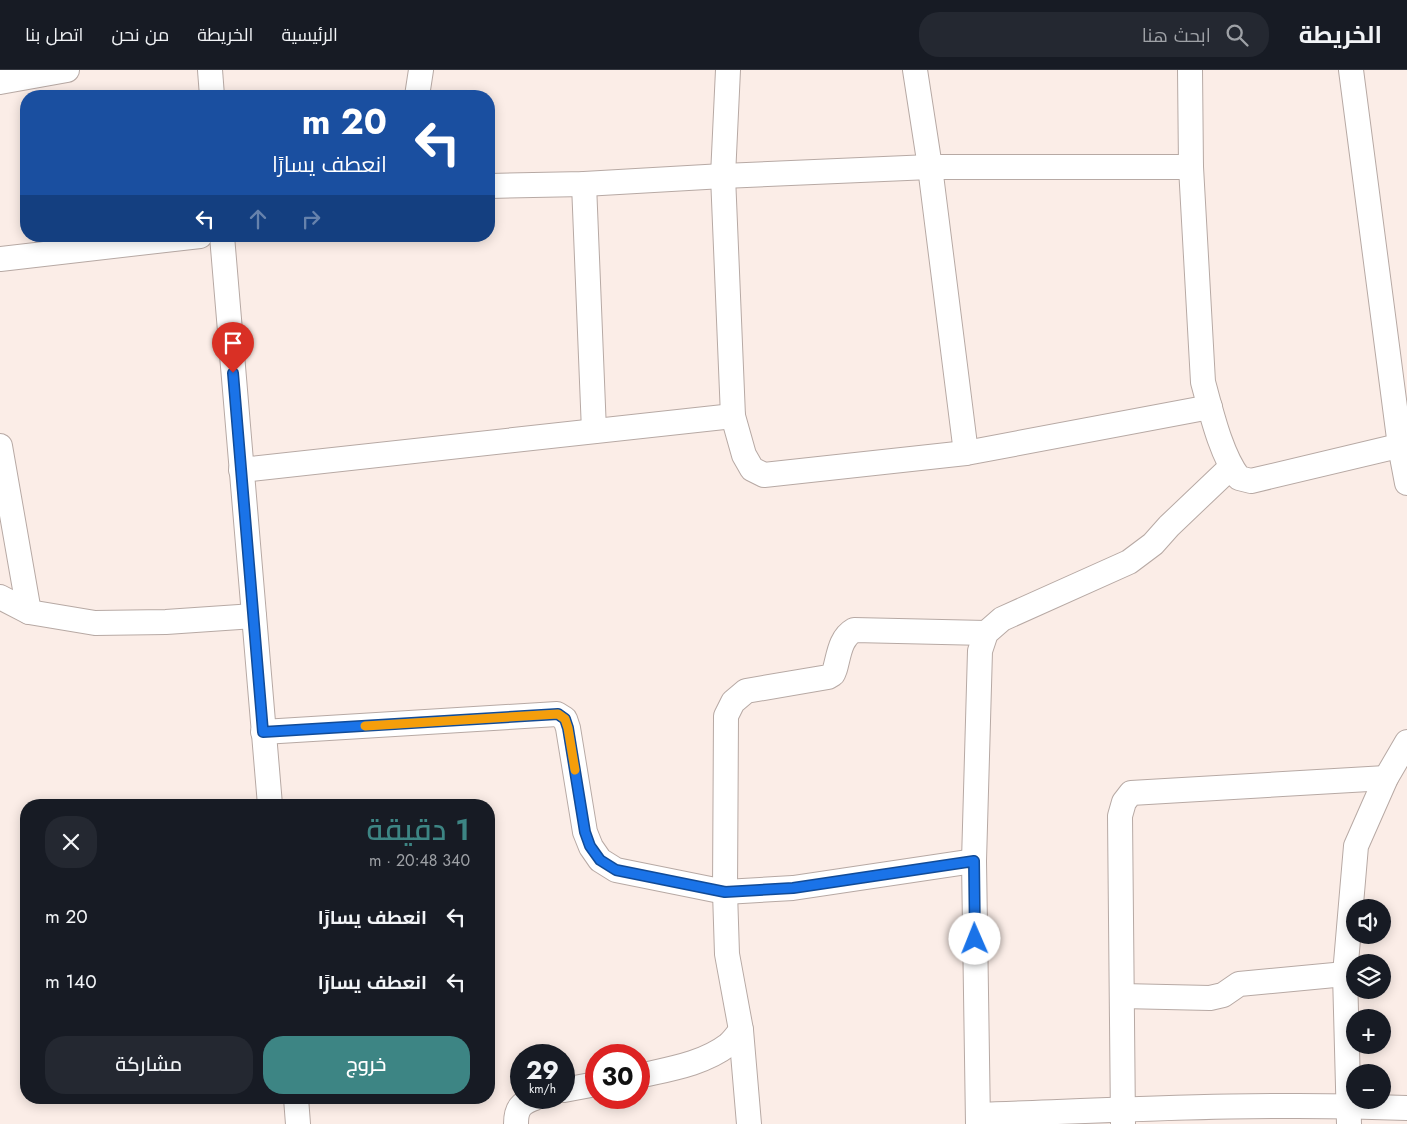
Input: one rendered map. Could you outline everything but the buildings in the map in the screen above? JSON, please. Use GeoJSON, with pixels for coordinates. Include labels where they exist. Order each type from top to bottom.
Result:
{"type":"FeatureCollection","features":[{"type":"Feature","properties":{"kind":"street"},"geometry":{"type":"LineString","coordinates":[[0,82],[67,70]]}},
{"type":"Feature","properties":{"kind":"street"},"geometry":{"type":"LineString","coordinates":[[210,70],[212,90]]}},
{"type":"Feature","properties":{"kind":"street"},"geometry":{"type":"LineString","coordinates":[[418,90],[421,70]]}},
{"type":"Feature","properties":{"kind":"street"},"geometry":{"type":"LineString","coordinates":[[728,70],[723,176],[733,416],[744,455],[752,469],[764,475],[966,453],[1210,407]]}},
{"type":"Feature","properties":{"kind":"street"},"geometry":{"type":"LineString","coordinates":[[916,70],[966,453]]}},
{"type":"Feature","properties":{"kind":"street"},"geometry":{"type":"LineString","coordinates":[[1190,70],[1192,167],[1204,382],[1210,407],[1231,468],[1238,478],[1251,481],[1404,445]]}},
{"type":"Feature","properties":{"kind":"street"},"geometry":{"type":"LineString","coordinates":[[1351,70],[1404,445],[1407,483]]}},
{"type":"Feature","properties":{"kind":"street"},"geometry":{"type":"LineString","coordinates":[[495,186],[584,184],[930,167],[1192,167]]}},
{"type":"Feature","properties":{"kind":"street"},"geometry":{"type":"LineString","coordinates":[[584,184],[594,431]]}},
{"type":"Feature","properties":{"kind":"street"},"geometry":{"type":"LineString","coordinates":[[0,259],[148,242]]}},
{"type":"Feature","properties":{"kind":"street"},"geometry":{"type":"LineString","coordinates":[[223,242],[269,799]]}},
{"type":"Feature","properties":{"kind":"street"},"geometry":{"type":"LineString","coordinates":[[242,470],[733,416]]}},
{"type":"Feature","properties":{"kind":"street"},"geometry":{"type":"LineString","coordinates":[[0,446],[28,612]]}},
{"type":"Feature","properties":{"kind":"street"},"geometry":{"type":"LineString","coordinates":[[1231,468],[1169,526],[1153,544],[1128,562],[1002,619],[986,633],[980,651],[974,861],[978,1119],[1350,1115],[1407,1108]]}},
{"type":"Feature","properties":{"kind":"street"},"geometry":{"type":"LineString","coordinates":[[0,597],[28,612],[95,623],[166,622],[254,616]]}},
{"type":"Feature","properties":{"kind":"street"},"geometry":{"type":"LineString","coordinates":[[749,1124],[740,1030],[728,954],[725,892],[726,716],[733,702],[746,691],[828,677],[833,674],[844,639],[854,630],[986,633]]}},
{"type":"Feature","properties":{"kind":"street"},"geometry":{"type":"LineString","coordinates":[[263,732],[558,714],[565,719],[568,728],[585,832],[590,846],[600,860],[616,870],[725,892],[793,888],[974,861]]}},
{"type":"Feature","properties":{"kind":"street"},"geometry":{"type":"LineString","coordinates":[[1350,1115],[1345,974],[1356,846],[1386,778],[1407,742]]}},
{"type":"Feature","properties":{"kind":"street"},"geometry":{"type":"LineString","coordinates":[[1123,1117],[1120,816],[1124,802],[1131,794],[1386,778]]}},
{"type":"Feature","properties":{"kind":"street"},"geometry":{"type":"LineString","coordinates":[[1122,996],[1210,998],[1223,995],[1240,984],[1345,974]]}},
{"type":"Feature","properties":{"kind":"street"},"geometry":{"type":"LineString","coordinates":[[650,1073],[709,1056],[729,1044],[740,1030]]}},
{"type":"Feature","properties":{"kind":"street"},"geometry":{"type":"LineString","coordinates":[[296,1104],[298,1124]]}},
{"type":"Feature","properties":{"kind":"street"},"geometry":{"type":"LineString","coordinates":[[516,1124],[516,1113],[519,1109]]}},
{"type":"Feature","properties":{"kind":"slow traffic"},"geometry":{"type":"LineString","coordinates":[[365,726],[558,714],[565,719],[568,728],[575,770]]}},
{"type":"Feature","properties":{"kind":"route"},"geometry":{"type":"LineString","coordinates":[[233,373],[263,732],[558,714],[565,719],[568,728],[585,832],[590,846],[600,860],[616,870],[725,892],[793,888],[974,861],[975,939]]}}]}
